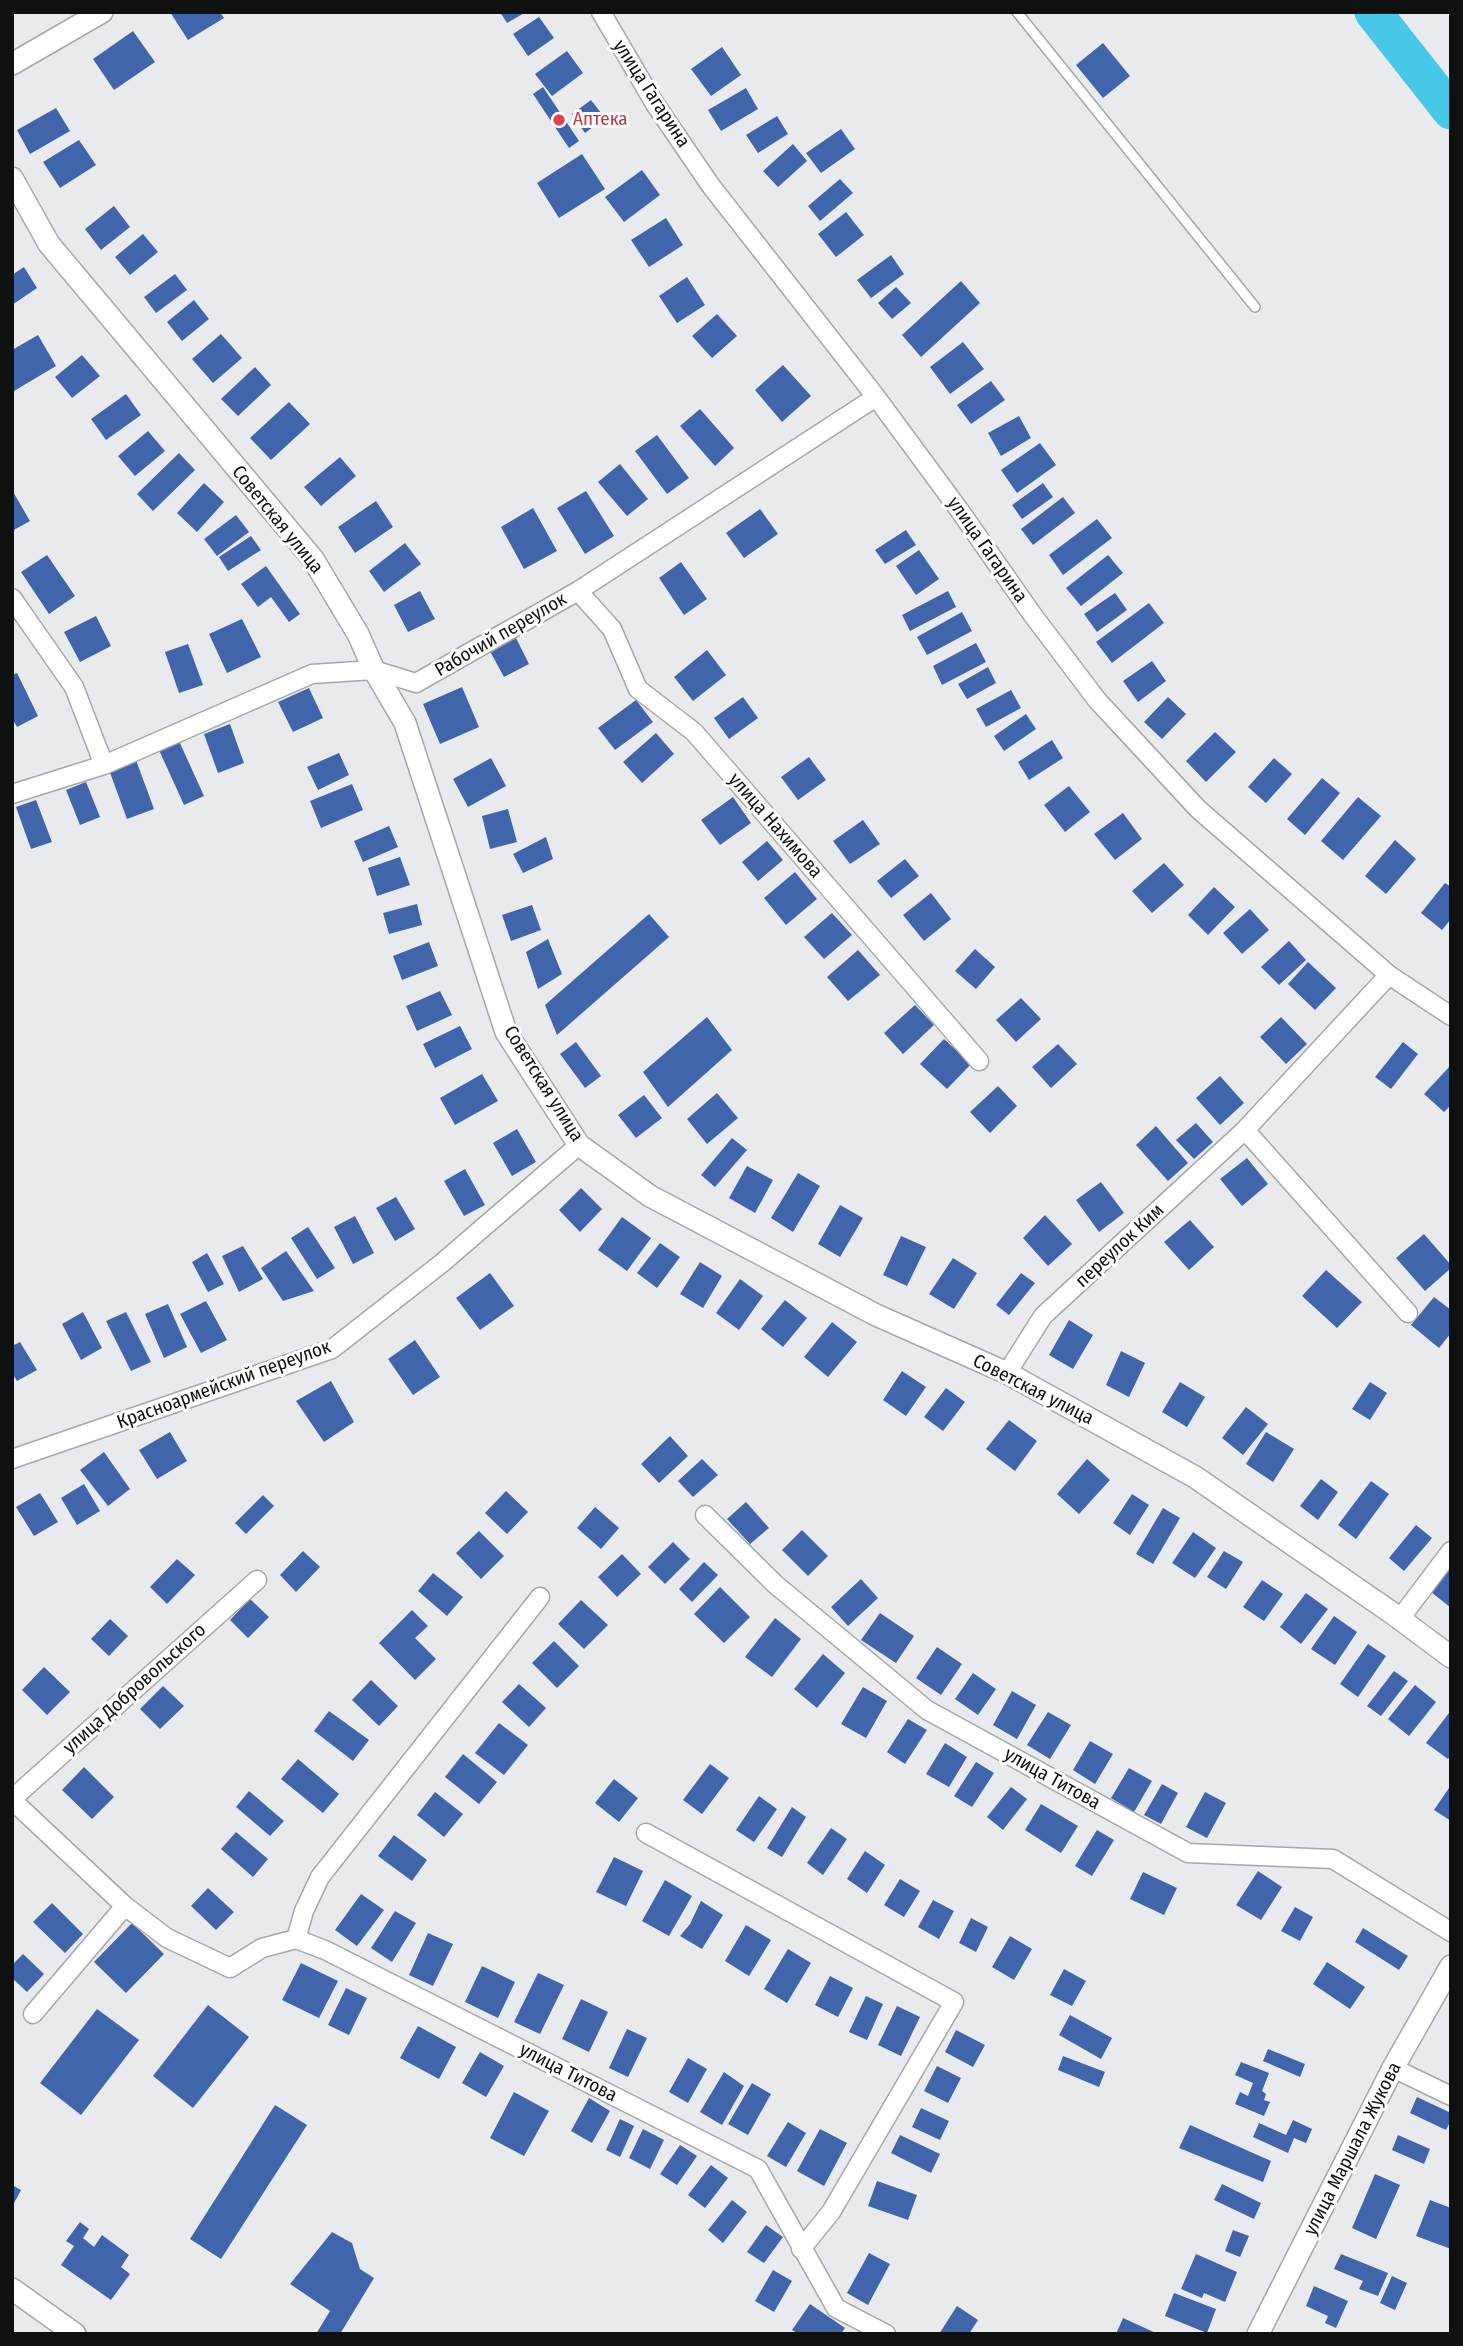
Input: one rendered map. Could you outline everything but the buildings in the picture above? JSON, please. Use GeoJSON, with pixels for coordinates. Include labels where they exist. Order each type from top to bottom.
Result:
{"type":"FeatureCollection","features":[{"type":"Feature","properties":{"kind":"street"},"geometry":{"type":"LineString","coordinates":[[12,64],[102,12]]}},
{"type":"Feature","properties":{"kind":"street","name":"улица Гагарина"},"geometry":{"type":"LineString","coordinates":[[601,12],[655,104],[711,186],[876,397],[1097,700],[1198,809],[1389,975],[1451,1016]]}},
{"type":"Feature","properties":{"kind":"street","name":"Советская улица"},"geometry":{"type":"LineString","coordinates":[[12,178],[49,244],[313,559],[358,634],[374,670],[405,723],[506,1032],[579,1145],[650,1196],[876,1315],[1007,1373],[1195,1477],[1451,1657]]}},
{"type":"Feature","properties":{"kind":"street","name":"Рабочий переулок"},"geometry":{"type":"LineString","coordinates":[[12,794],[104,765],[312,674],[374,670],[416,683],[578,591],[876,397]]}},
{"type":"Feature","properties":{"kind":"street","name":"улица Нахимова"},"geometry":{"type":"LineString","coordinates":[[578,591],[612,629],[638,688],[694,732],[979,1061]]}},
{"type":"Feature","properties":{"kind":"street"},"geometry":{"type":"LineString","coordinates":[[12,598],[74,687],[104,765]]}},
{"type":"Feature","properties":{"kind":"street","name":"переулок Ким"},"geometry":{"type":"LineString","coordinates":[[1007,1373],[1043,1316],[1245,1130],[1389,975]]}},
{"type":"Feature","properties":{"kind":"street"},"geometry":{"type":"LineString","coordinates":[[1245,1130],[1408,1313]]}},
{"type":"Feature","properties":{"kind":"street","name":"Красноармейский переулок"},"geometry":{"type":"LineString","coordinates":[[12,1459],[332,1349],[442,1263],[579,1145]]}},
{"type":"Feature","properties":{"kind":"street","name":"улица Титова"},"geometry":{"type":"LineString","coordinates":[[705,1515],[776,1585],[927,1710],[1188,1853],[1334,1859],[1451,1931]]}},
{"type":"Feature","properties":{"kind":"street"},"geometry":{"type":"LineString","coordinates":[[1399,1620],[1451,1551]]}},
{"type":"Feature","properties":{"kind":"street","name":"улица Добровольского"},"geometry":{"type":"LineString","coordinates":[[12,1800],[257,1580]]}},
{"type":"Feature","properties":{"kind":"street"},"geometry":{"type":"LineString","coordinates":[[12,1800],[125,1906],[167,1938],[230,1968],[262,1948],[296,1938],[304,1911],[320,1877],[540,1597]]}},
{"type":"Feature","properties":{"kind":"street"},"geometry":{"type":"LineString","coordinates":[[646,1833],[954,2002],[831,2213],[801,2249]]}},
{"type":"Feature","properties":{"kind":"street"},"geometry":{"type":"LineString","coordinates":[[33,2014],[125,1906]]}},
{"type":"Feature","properties":{"kind":"street","name":"улица Титова"},"geometry":{"type":"LineString","coordinates":[[296,1938],[337,1956],[758,2169],[836,2308],[887,2334]]}},
{"type":"Feature","properties":{"kind":"street","name":"улица Маршала Жукова"},"geometry":{"type":"LineString","coordinates":[[1258,2334],[1393,2068],[1451,1966]]}},
{"type":"Feature","properties":{"kind":"street"},"geometry":{"type":"LineString","coordinates":[[1393,2068],[1451,2096]]}},
{"type":"Feature","properties":{"kind":"street"},"geometry":{"type":"LineString","coordinates":[[12,2289],[75,2334]]}},
{"type":"Feature","properties":{"kind":"lane"},"geometry":{"type":"LineString","coordinates":[[1017,12],[1255,307]]}},
{"type":"Feature","properties":{"kind":"waterway"},"geometry":{"type":"LineString","coordinates":[[1373,12],[1451,111]]}},
{"type":"Feature","properties":{"kind":"place","name":"Аптека"},"geometry":{"type":"Point","coordinates":[559,120]}}]}
